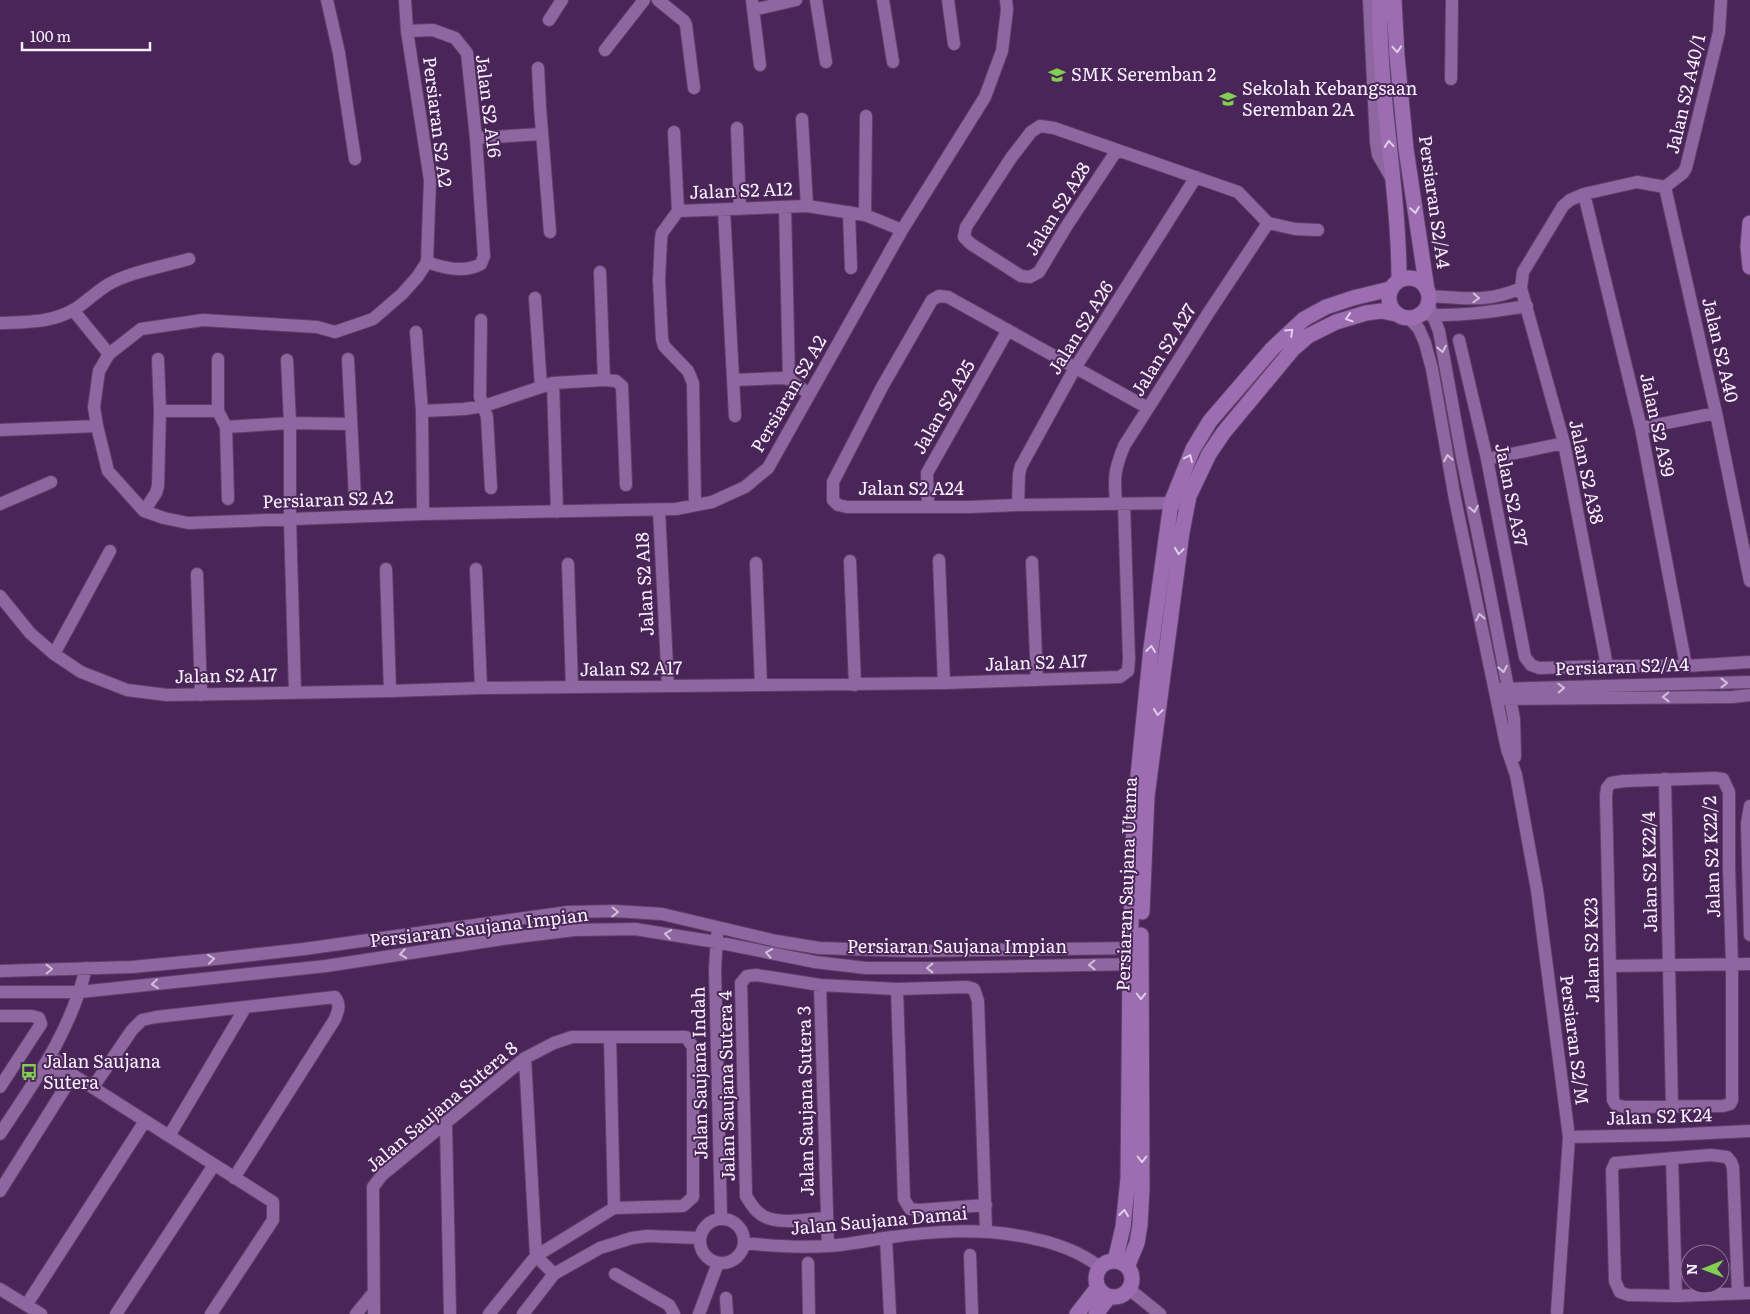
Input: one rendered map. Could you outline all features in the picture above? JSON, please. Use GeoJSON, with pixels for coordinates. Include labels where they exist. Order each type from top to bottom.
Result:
{"type":"FeatureCollection","features":[{"type":"Feature","properties":{"kind":"main road","name":"Persiaran S2/A4"},"geometry":{"type":"LineString","coordinates":[[1380,0],[1376,41],[1399,248],[1394,284],[1389,303],[1421,307],[1397,56],[1394,0]]}},
{"type":"Feature","properties":{"kind":"main road"},"geometry":{"type":"LineString","coordinates":[[1750,223],[1748,247],[1750,267]]}},
{"type":"Feature","properties":{"kind":"main road"},"geometry":{"type":"LineString","coordinates":[[1394,284],[1412,278],[1424,284],[1421,307]]}},
{"type":"Feature","properties":{"kind":"main road","name":"Persiaran Saujana Utama"},"geometry":{"type":"LineString","coordinates":[[1121,1264],[1137,1243],[1140,1225],[1142,1188],[1134,815],[1136,780],[1151,648],[1170,503],[1194,448],[1210,420],[1272,349],[1304,319],[1326,307],[1394,284]]}},
{"type":"Feature","properties":{"kind":"main road","name":"Persiaran Saujana Utama"},"geometry":{"type":"LineString","coordinates":[[1136,948],[1147,796],[1187,503],[1209,454],[1224,432],[1293,349],[1308,336],[1336,322],[1366,313],[1421,307]]}},
{"type":"Feature","properties":{"kind":"main road"},"geometry":{"type":"LineString","coordinates":[[1096,1314],[1103,1292],[1096,1277],[1100,1267],[1109,1261],[1121,1264],[1130,1271],[1132,1280],[1129,1289],[1120,1296],[1103,1292]]}},
{"type":"Feature","properties":{"kind":"main road"},"geometry":{"type":"LineString","coordinates":[[1077,1314],[1103,1292]]}},
{"type":"Feature","properties":{"kind":"street"},"geometry":{"type":"LineString","coordinates":[[327,0],[339,53],[355,159]]}},
{"type":"Feature","properties":{"kind":"street","name":"Persiaran S2 A2"},"geometry":{"type":"LineString","coordinates":[[405,0],[407,31],[430,180],[426,262],[418,276],[402,294],[373,319],[335,332],[317,327],[203,320],[141,329],[109,354],[99,371],[94,407],[97,426],[108,471],[144,511],[188,524],[423,514],[660,510],[712,502],[745,487],[768,468],[902,230],[986,97],[1002,51],[1007,10],[1006,0]]}},
{"type":"Feature","properties":{"kind":"street"},"geometry":{"type":"LineString","coordinates":[[549,20],[562,0]]}},
{"type":"Feature","properties":{"kind":"street"},"geometry":{"type":"LineString","coordinates":[[605,50],[644,0]]}},
{"type":"Feature","properties":{"kind":"street"},"geometry":{"type":"LineString","coordinates":[[658,0],[684,21],[686,25],[694,88]]}},
{"type":"Feature","properties":{"kind":"street"},"geometry":{"type":"LineString","coordinates":[[760,65],[752,5],[796,0]]}},
{"type":"Feature","properties":{"kind":"street"},"geometry":{"type":"LineString","coordinates":[[816,0],[826,62]]}},
{"type":"Feature","properties":{"kind":"street"},"geometry":{"type":"LineString","coordinates":[[883,0],[893,62]]}},
{"type":"Feature","properties":{"kind":"street"},"geometry":{"type":"LineString","coordinates":[[948,0],[954,44]]}},
{"type":"Feature","properties":{"kind":"street"},"geometry":{"type":"LineString","coordinates":[[1370,0],[1376,41]]}},
{"type":"Feature","properties":{"kind":"street"},"geometry":{"type":"LineString","coordinates":[[1451,79],[1452,0]]}},
{"type":"Feature","properties":{"kind":"street","name":"Jalan S2 A40/1"},"geometry":{"type":"LineString","coordinates":[[1665,187],[1684,173],[1686,168],[1719,32],[1721,0]]}},
{"type":"Feature","properties":{"kind":"street","name":"Jalan S2 A16"},"geometry":{"type":"LineString","coordinates":[[407,31],[433,30],[455,38],[467,53],[476,138],[484,256],[481,264],[474,268],[442,268],[426,262]]}},
{"type":"Feature","properties":{"kind":"street"},"geometry":{"type":"LineString","coordinates":[[538,68],[550,232]]}},
{"type":"Feature","properties":{"kind":"street"},"geometry":{"type":"LineString","coordinates":[[865,215],[866,116]]}},
{"type":"Feature","properties":{"kind":"street"},"geometry":{"type":"LineString","coordinates":[[802,119],[807,206]]}},
{"type":"Feature","properties":{"kind":"street","name":"Jalan S2 A28"},"geometry":{"type":"LineString","coordinates":[[1040,126],[1054,128],[1117,150],[1039,272],[1030,277],[1022,276],[971,244],[964,237],[966,227],[1011,158],[1031,132],[1040,126]]}},
{"type":"Feature","properties":{"kind":"street"},"geometry":{"type":"LineString","coordinates":[[737,128],[740,209]]}},
{"type":"Feature","properties":{"kind":"street"},"geometry":{"type":"LineString","coordinates":[[674,132],[678,211]]}},
{"type":"Feature","properties":{"kind":"street"},"geometry":{"type":"LineString","coordinates":[[476,138],[542,134]]}},
{"type":"Feature","properties":{"kind":"street"},"geometry":{"type":"LineString","coordinates":[[1117,150],[1238,192],[1268,223],[1295,229],[1318,230]]}},
{"type":"Feature","properties":{"kind":"street","name":"Jalan S2 A26"},"geometry":{"type":"LineString","coordinates":[[1018,505],[1021,466],[1076,368],[1196,177]]}},
{"type":"Feature","properties":{"kind":"street"},"geometry":{"type":"LineString","coordinates":[[1421,307],[1488,299],[1506,295],[1521,288],[1524,272],[1563,206],[1570,200],[1584,194],[1637,182],[1665,187]]}},
{"type":"Feature","properties":{"kind":"street","name":"Jalan S2 A40"},"geometry":{"type":"LineString","coordinates":[[1665,187],[1716,413],[1750,581]]}},
{"type":"Feature","properties":{"kind":"street","name":"Jalan S2 A39"},"geometry":{"type":"LineString","coordinates":[[1584,194],[1641,428],[1686,666]]}},
{"type":"Feature","properties":{"kind":"street","name":"Jalan S2 A12"},"geometry":{"type":"LineString","coordinates":[[695,505],[693,382],[688,371],[664,346],[662,339],[661,239],[662,233],[678,211],[807,206],[865,215],[902,230]]}},
{"type":"Feature","properties":{"kind":"street"},"geometry":{"type":"LineString","coordinates":[[785,208],[789,379]]}},
{"type":"Feature","properties":{"kind":"street"},"geometry":{"type":"LineString","coordinates":[[724,210],[736,416]]}},
{"type":"Feature","properties":{"kind":"street"},"geometry":{"type":"LineString","coordinates":[[849,212],[852,268]]}},
{"type":"Feature","properties":{"kind":"street","name":"Jalan S2 A27"},"geometry":{"type":"LineString","coordinates":[[1120,504],[1114,477],[1124,446],[1268,223]]}},
{"type":"Feature","properties":{"kind":"street"},"geometry":{"type":"LineString","coordinates":[[0,323],[42,322],[74,310],[108,284],[189,259]]}},
{"type":"Feature","properties":{"kind":"street"},"geometry":{"type":"LineString","coordinates":[[600,272],[604,380]]}},
{"type":"Feature","properties":{"kind":"street","name":"Jalan S2 A38"},"geometry":{"type":"LineString","coordinates":[[1521,288],[1564,444],[1607,666]]}},
{"type":"Feature","properties":{"kind":"street","name":"Jalan S2 A24"},"geometry":{"type":"LineString","coordinates":[[1008,330],[948,297],[940,296],[932,300],[882,387],[833,482],[833,500],[838,505],[848,507],[969,507],[1187,503]]}},
{"type":"Feature","properties":{"kind":"street"},"geometry":{"type":"LineString","coordinates":[[534,298],[540,387]]}},
{"type":"Feature","properties":{"kind":"street"},"geometry":{"type":"LineString","coordinates":[[1421,307],[1452,316],[1527,306]]}},
{"type":"Feature","properties":{"kind":"street"},"geometry":{"type":"LineString","coordinates":[[1421,307],[1439,331],[1486,574],[1502,694],[1507,749],[1516,775]]}},
{"type":"Feature","properties":{"kind":"street"},"geometry":{"type":"LineString","coordinates":[[1421,307],[1419,329],[1432,369],[1455,498],[1502,694],[1514,719],[1516,775]]}},
{"type":"Feature","properties":{"kind":"street"},"geometry":{"type":"LineString","coordinates":[[74,310],[109,354]]}},
{"type":"Feature","properties":{"kind":"street"},"geometry":{"type":"LineString","coordinates":[[1439,331],[1443,322],[1452,316]]}},
{"type":"Feature","properties":{"kind":"street"},"geometry":{"type":"LineString","coordinates":[[481,320],[480,397],[487,417],[491,488]]}},
{"type":"Feature","properties":{"kind":"street"},"geometry":{"type":"LineString","coordinates":[[1008,330],[1148,408]]}},
{"type":"Feature","properties":{"kind":"street","name":"Jalan S2 A25"},"geometry":{"type":"LineString","coordinates":[[928,506],[926,491],[927,473],[1008,330]]}},
{"type":"Feature","properties":{"kind":"street"},"geometry":{"type":"LineString","coordinates":[[416,332],[422,411],[423,514]]}},
{"type":"Feature","properties":{"kind":"street","name":"Jalan S2 A37"},"geometry":{"type":"LineString","coordinates":[[1459,340],[1487,459],[1525,657],[1531,665],[1538,668],[1607,666]]}},
{"type":"Feature","properties":{"kind":"street"},"geometry":{"type":"LineString","coordinates":[[144,511],[156,493],[158,486],[160,411],[158,359]]}},
{"type":"Feature","properties":{"kind":"street"},"geometry":{"type":"LineString","coordinates":[[218,359],[218,412],[226,427],[228,499]]}},
{"type":"Feature","properties":{"kind":"street"},"geometry":{"type":"LineString","coordinates":[[348,359],[355,498]]}},
{"type":"Feature","properties":{"kind":"street"},"geometry":{"type":"LineString","coordinates":[[287,360],[295,693]]}},
{"type":"Feature","properties":{"kind":"street"},"geometry":{"type":"LineString","coordinates":[[734,380],[789,379],[809,394]]}},
{"type":"Feature","properties":{"kind":"street"},"geometry":{"type":"LineString","coordinates":[[422,411],[484,406],[553,383],[616,381],[622,386],[626,485]]}},
{"type":"Feature","properties":{"kind":"street"},"geometry":{"type":"LineString","coordinates":[[553,383],[557,512]]}},
{"type":"Feature","properties":{"kind":"street"},"geometry":{"type":"LineString","coordinates":[[160,411],[218,412]]}},
{"type":"Feature","properties":{"kind":"street"},"geometry":{"type":"LineString","coordinates":[[1641,428],[1716,413]]}},
{"type":"Feature","properties":{"kind":"street"},"geometry":{"type":"LineString","coordinates":[[226,427],[290,423],[351,424]]}},
{"type":"Feature","properties":{"kind":"street"},"geometry":{"type":"LineString","coordinates":[[0,430],[97,426]]}},
{"type":"Feature","properties":{"kind":"street"},"geometry":{"type":"LineString","coordinates":[[1487,459],[1564,444]]}},
{"type":"Feature","properties":{"kind":"street"},"geometry":{"type":"LineString","coordinates":[[0,504],[51,482]]}},
{"type":"Feature","properties":{"kind":"street","name":"Jalan S2 A17"},"geometry":{"type":"LineString","coordinates":[[0,596],[30,633],[54,654],[82,672],[127,690],[167,695],[761,684],[944,684],[1120,677],[1128,671],[1129,659],[1120,504]]}},
{"type":"Feature","properties":{"kind":"street","name":"Jalan S2 A18"},"geometry":{"type":"LineString","coordinates":[[660,510],[668,686]]}},
{"type":"Feature","properties":{"kind":"street"},"geometry":{"type":"LineString","coordinates":[[54,654],[110,551]]}},
{"type":"Feature","properties":{"kind":"street"},"geometry":{"type":"LineString","coordinates":[[940,560],[944,684]]}},
{"type":"Feature","properties":{"kind":"street"},"geometry":{"type":"LineString","coordinates":[[850,561],[854,685]]}},
{"type":"Feature","properties":{"kind":"street"},"geometry":{"type":"LineString","coordinates":[[1032,562],[1037,680]]}},
{"type":"Feature","properties":{"kind":"street"},"geometry":{"type":"LineString","coordinates":[[756,563],[761,684]]}},
{"type":"Feature","properties":{"kind":"street"},"geometry":{"type":"LineString","coordinates":[[568,564],[572,687]]}},
{"type":"Feature","properties":{"kind":"street"},"geometry":{"type":"LineString","coordinates":[[386,569],[390,691]]}},
{"type":"Feature","properties":{"kind":"street"},"geometry":{"type":"LineString","coordinates":[[476,569],[481,688]]}},
{"type":"Feature","properties":{"kind":"street"},"geometry":{"type":"LineString","coordinates":[[197,574],[201,695]]}},
{"type":"Feature","properties":{"kind":"street"},"geometry":{"type":"LineString","coordinates":[[1607,666],[1686,666],[1750,662]]}},
{"type":"Feature","properties":{"kind":"street","name":"Persiaran S2/A4"},"geometry":{"type":"LineString","coordinates":[[1502,694],[1750,682]]}},
{"type":"Feature","properties":{"kind":"street","name":"Persiaran S2/A4"},"geometry":{"type":"LineString","coordinates":[[1502,694],[1533,699],[1750,695]]}},
{"type":"Feature","properties":{"kind":"street"},"geometry":{"type":"LineString","coordinates":[[1514,719],[1533,699]]}},
{"type":"Feature","properties":{"kind":"street","name":"Persiaran S2/M"},"geometry":{"type":"LineString","coordinates":[[1516,775],[1536,890],[1569,1137],[1556,1312]]}},
{"type":"Feature","properties":{"kind":"street","name":"Jalan S2 K22/2"},"geometry":{"type":"LineString","coordinates":[[1665,779],[1714,778],[1723,780],[1729,792],[1732,964]]}},
{"type":"Feature","properties":{"kind":"street","name":"Jalan S2 K23"},"geometry":{"type":"LineString","coordinates":[[1665,779],[1611,783],[1607,788],[1612,1100],[1616,1105],[1625,1106],[1672,1106]]}},
{"type":"Feature","properties":{"kind":"street","name":"Jalan S2 K22/4"},"geometry":{"type":"LineString","coordinates":[[1665,779],[1672,1106]]}},
{"type":"Feature","properties":{"kind":"street"},"geometry":{"type":"LineString","coordinates":[[1750,806],[1747,824],[1750,935]]}},
{"type":"Feature","properties":{"kind":"street","name":"Persiaran Saujana Impian"},"geometry":{"type":"LineString","coordinates":[[0,971],[150,965],[304,949],[568,912],[615,911],[662,914],[776,941],[819,948],[920,951],[1136,948]]}},
{"type":"Feature","properties":{"kind":"street","name":"Jalan Saujana Indah"},"geometry":{"type":"LineString","coordinates":[[718,928],[715,979],[721,1218]]}},
{"type":"Feature","properties":{"kind":"street","name":"Persiaran Saujana Impian"},"geometry":{"type":"LineString","coordinates":[[0,992],[80,992],[326,966],[574,930],[635,929],[716,942],[815,962],[866,968],[1136,964]]}},
{"type":"Feature","properties":{"kind":"street"},"geometry":{"type":"LineString","coordinates":[[1672,1106],[1730,1104],[1732,1100],[1732,964]]}},
{"type":"Feature","properties":{"kind":"street"},"geometry":{"type":"LineString","coordinates":[[1610,966],[1750,964]]}},
{"type":"Feature","properties":{"kind":"street"},"geometry":{"type":"LineString","coordinates":[[0,1134],[48,1062],[67,1025],[80,992],[86,968]]}},
{"type":"Feature","properties":{"kind":"street","name":"Jalan Saujana Sutera 4"},"geometry":{"type":"LineString","coordinates":[[820,985],[756,975],[747,976],[742,983],[746,1196],[757,1212],[774,1221],[826,1218]]}},
{"type":"Feature","properties":{"kind":"street"},"geometry":{"type":"LineString","coordinates":[[820,985],[898,989],[967,987],[974,989],[978,1001],[986,1231]]}},
{"type":"Feature","properties":{"kind":"street","name":"Jalan Saujana Sutera 3"},"geometry":{"type":"LineString","coordinates":[[820,985],[828,1246]]}},
{"type":"Feature","properties":{"kind":"street"},"geometry":{"type":"LineString","coordinates":[[898,989],[904,1199],[910,1209],[919,1210],[986,1205]]}},
{"type":"Feature","properties":{"kind":"street"},"geometry":{"type":"LineString","coordinates":[[93,1087],[132,1030],[142,1020],[335,997],[339,1008],[335,1019],[234,1178]]}},
{"type":"Feature","properties":{"kind":"street"},"geometry":{"type":"LineString","coordinates":[[168,1136],[245,1008]]}},
{"type":"Feature","properties":{"kind":"street"},"geometry":{"type":"LineString","coordinates":[[0,1016],[32,1016],[39,1018],[41,1024],[0,1087]]}},
{"type":"Feature","properties":{"kind":"street","name":"Jalan Saujana Sutera 8"},"geometry":{"type":"LineString","coordinates":[[374,1314],[373,1187],[382,1175],[525,1058],[554,1043],[572,1037],[686,1037],[693,1047],[692,1197],[683,1206],[614,1208]]}},
{"type":"Feature","properties":{"kind":"street"},"geometry":{"type":"LineString","coordinates":[[489,1314],[536,1256],[614,1208],[610,1037]]}},
{"type":"Feature","properties":{"kind":"street"},"geometry":{"type":"LineString","coordinates":[[525,1058],[536,1256],[554,1274]]}},
{"type":"Feature","properties":{"kind":"street"},"geometry":{"type":"LineString","coordinates":[[48,1062],[68,1068],[73,1075],[273,1202],[273,1220],[210,1314]]}},
{"type":"Feature","properties":{"kind":"street"},"geometry":{"type":"LineString","coordinates":[[0,1191],[73,1075]]}},
{"type":"Feature","properties":{"kind":"street"},"geometry":{"type":"LineString","coordinates":[[27,1304],[144,1121]]}},
{"type":"Feature","properties":{"kind":"street"},"geometry":{"type":"LineString","coordinates":[[446,1124],[450,1314]]}},
{"type":"Feature","properties":{"kind":"street","name":"Jalan S2 K24"},"geometry":{"type":"LineString","coordinates":[[1569,1137],[1667,1135],[1750,1130]]}},
{"type":"Feature","properties":{"kind":"street"},"geometry":{"type":"LineString","coordinates":[[1711,1155],[1727,1157],[1731,1162],[1744,1293],[1676,1296],[1628,1295],[1620,1292],[1615,1282],[1612,1170],[1615,1163],[1672,1158],[1711,1155]]}},
{"type":"Feature","properties":{"kind":"street"},"geometry":{"type":"LineString","coordinates":[[1672,1158],[1676,1296]]}},
{"type":"Feature","properties":{"kind":"street"},"geometry":{"type":"LineString","coordinates":[[116,1314],[214,1165]]}},
{"type":"Feature","properties":{"kind":"street"},"geometry":{"type":"LineString","coordinates":[[721,1218],[733,1221],[742,1231],[743,1249],[730,1262],[718,1263],[706,1256],[702,1251],[700,1238],[709,1222],[721,1218]]}},
{"type":"Feature","properties":{"kind":"street","name":"Jalan Saujana Damai"},"geometry":{"type":"LineString","coordinates":[[744,1243],[784,1247],[828,1246],[944,1231],[986,1231],[1020,1235],[1046,1241],[1086,1256],[1100,1267]]}},
{"type":"Feature","properties":{"kind":"street"},"geometry":{"type":"LineString","coordinates":[[523,1314],[554,1274],[600,1248],[632,1238],[647,1236],[700,1238]]}},
{"type":"Feature","properties":{"kind":"street"},"geometry":{"type":"LineString","coordinates":[[886,1238],[890,1314]]}},
{"type":"Feature","properties":{"kind":"street"},"geometry":{"type":"LineString","coordinates":[[970,1255],[972,1314]]}},
{"type":"Feature","properties":{"kind":"street"},"geometry":{"type":"LineString","coordinates":[[699,1314],[718,1263]]}},
{"type":"Feature","properties":{"kind":"street"},"geometry":{"type":"LineString","coordinates":[[808,1263],[809,1314]]}},
{"type":"Feature","properties":{"kind":"street"},"geometry":{"type":"LineString","coordinates":[[615,1274],[669,1305],[674,1314]]}},
{"type":"Feature","properties":{"kind":"street"},"geometry":{"type":"LineString","coordinates":[[0,1289],[41,1314]]}},
{"type":"Feature","properties":{"kind":"street"},"geometry":{"type":"LineString","coordinates":[[1129,1289],[1160,1314]]}},
{"type":"Feature","properties":{"kind":"street"},"geometry":{"type":"LineString","coordinates":[[356,1314],[374,1292]]}},
{"type":"Feature","properties":{"kind":"street"},"geometry":{"type":"LineString","coordinates":[[726,1298],[727,1314]]}},
{"type":"Feature","properties":{"kind":"place","name":"SMK Seremban 2"},"geometry":{"type":"Point","coordinates":[1057,75]}},
{"type":"Feature","properties":{"kind":"place","name":"Sekolah Kebangsaan Seremban 2A"},"geometry":{"type":"Point","coordinates":[1228,99]}},
{"type":"Feature","properties":{"kind":"place","name":"Jalan Saujana Sutera"},"geometry":{"type":"Point","coordinates":[29,1072]}}]}
